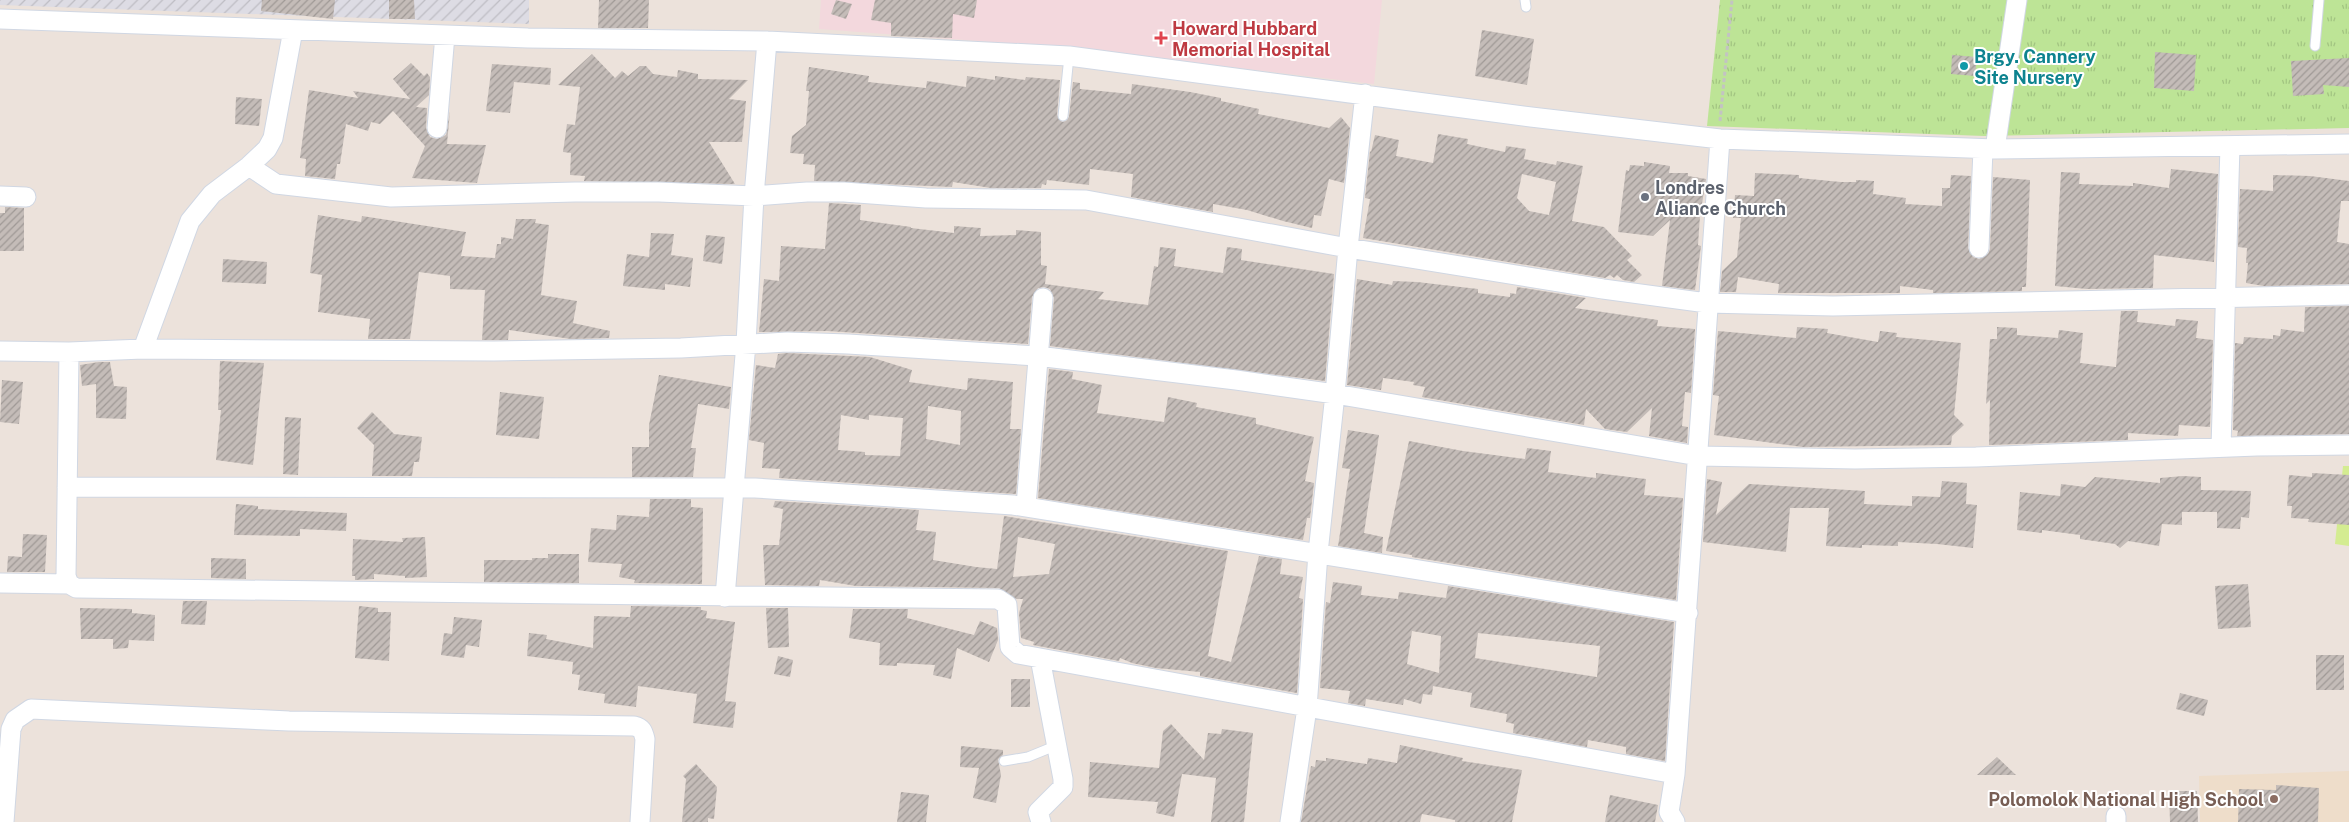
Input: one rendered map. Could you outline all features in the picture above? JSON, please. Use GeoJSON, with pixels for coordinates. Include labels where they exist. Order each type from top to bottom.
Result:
{"type":"FeatureCollection","features":[{"type":"Feature","properties":{"kind":"street"},"geometry":{"type":"LineString","coordinates":[[1979,248],[1989,149],[2017,0]]}},
{"type":"Feature","properties":{"kind":"street"},"geometry":{"type":"LineString","coordinates":[[0,19],[528,38],[768,40],[1069,56],[1530,117],[1720,139],[1989,149],[2349,144]]}},
{"type":"Feature","properties":{"kind":"street"},"geometry":{"type":"LineString","coordinates":[[143,349],[190,221],[212,194],[267,149],[273,138],[293,30]]}},
{"type":"Feature","properties":{"kind":"street"},"geometry":{"type":"LineString","coordinates":[[437,128],[445,35]]}},
{"type":"Feature","properties":{"kind":"street"},"geometry":{"type":"LineString","coordinates":[[725,597],[746,343],[754,196],[768,40]]}},
{"type":"Feature","properties":{"kind":"street"},"geometry":{"type":"LineString","coordinates":[[1290,822],[1306,708],[1318,553],[1348,248],[1366,94]]}},
{"type":"Feature","properties":{"kind":"street"},"geometry":{"type":"LineString","coordinates":[[1675,822],[1669,812],[1675,774],[1688,612],[1707,303],[1720,139]]}},
{"type":"Feature","properties":{"kind":"street"},"geometry":{"type":"LineString","coordinates":[[2221,447],[2227,298],[2230,146]]}},
{"type":"Feature","properties":{"kind":"street"},"geometry":{"type":"LineString","coordinates":[[248,166],[276,184],[391,197],[574,192],[659,192],[754,196],[807,192],[844,192],[926,198],[1086,200],[1348,248],[1603,289],[1707,303],[1833,306],[2349,295]]}},
{"type":"Feature","properties":{"kind":"street"},"geometry":{"type":"LineString","coordinates":[[0,196],[26,197]]}},
{"type":"Feature","properties":{"kind":"street"},"geometry":{"type":"LineString","coordinates":[[1026,506],[1042,298]]}},
{"type":"Feature","properties":{"kind":"street"},"geometry":{"type":"LineString","coordinates":[[0,351],[69,352],[143,349],[494,351],[681,348],[746,343],[848,344],[1037,356],[1335,394],[1698,456],[1901,458],[2221,447],[2349,445]]}},
{"type":"Feature","properties":{"kind":"street"},"geometry":{"type":"LineString","coordinates":[[69,352],[66,576],[69,584]]}},
{"type":"Feature","properties":{"kind":"street"},"geometry":{"type":"LineString","coordinates":[[67,487],[792,490],[916,500],[1026,506],[1688,612]]}},
{"type":"Feature","properties":{"kind":"street"},"geometry":{"type":"LineString","coordinates":[[0,583],[69,584],[76,588],[91,589],[998,599],[1004,602],[1009,610],[1012,650],[1018,654],[1675,774]]}},
{"type":"Feature","properties":{"kind":"street"},"geometry":{"type":"LineString","coordinates":[[1040,658],[1055,746],[1063,779],[1063,787],[1038,812],[1041,822]]}},
{"type":"Feature","properties":{"kind":"street"},"geometry":{"type":"LineString","coordinates":[[4,822],[11,729],[15,720],[31,710],[289,721],[634,726],[644,731],[645,739],[640,822]]}},
{"type":"Feature","properties":{"kind":"lane"},"geometry":{"type":"LineString","coordinates":[[2316,46],[2319,0]]}},
{"type":"Feature","properties":{"kind":"lane"},"geometry":{"type":"LineString","coordinates":[[1063,116],[1069,56]]}},
{"type":"Feature","properties":{"kind":"lane"},"geometry":{"type":"LineString","coordinates":[[1004,761],[1028,757],[1055,746]]}},
{"type":"Feature","properties":{"kind":"path"},"geometry":{"type":"LineString","coordinates":[[1720,139],[1732,0]]}},
{"type":"Feature","properties":{"kind":"shaded area"},"geometry":{"type":"Polygon","coordinates":[[[0,0],[529,0],[529,24],[0,5],[0,0]]]}},
{"type":"Feature","properties":{"kind":"shaded area","name":"Howard Hubbard Memorial Hospital"},"geometry":{"type":"Polygon","coordinates":[[[821,0],[1382,0],[1374,84],[1070,48],[819,29],[821,0]]]}},
{"type":"Feature","properties":{"kind":"shaded area","name":"Polomolok National High School"},"geometry":{"type":"Polygon","coordinates":[[[2349,771],[2349,822],[2200,822],[2199,776],[2349,771]]]}},
{"type":"Feature","properties":{"kind":"green space"},"geometry":{"type":"Polygon","coordinates":[[[1720,0],[2349,0],[2349,128],[1984,136],[1707,126],[1720,0]]]}},
{"type":"Feature","properties":{"kind":"green space"},"geometry":{"type":"Polygon","coordinates":[[[2343,466],[2349,466],[2349,546],[2335,544],[2343,466]]]}},
{"type":"Feature","properties":{"kind":"building"},"geometry":{"type":"Polygon","coordinates":[[[262,0],[335,0],[333,19],[261,11],[262,0]]]}},
{"type":"Feature","properties":{"kind":"building"},"geometry":{"type":"Polygon","coordinates":[[[389,0],[414,0],[415,19],[389,19],[389,0]]]}},
{"type":"Feature","properties":{"kind":"building"},"geometry":{"type":"Polygon","coordinates":[[[599,0],[649,0],[648,28],[598,28],[599,0]]]}},
{"type":"Feature","properties":{"kind":"building"},"geometry":{"type":"Polygon","coordinates":[[[836,0],[852,4],[846,19],[831,14],[836,0]]]}},
{"type":"Feature","properties":{"kind":"building"},"geometry":{"type":"Polygon","coordinates":[[[875,0],[977,0],[974,18],[953,14],[952,38],[891,36],[891,23],[871,20],[875,0]]]}},
{"type":"Feature","properties":{"kind":"building"},"geometry":{"type":"Polygon","coordinates":[[[1482,30],[1534,39],[1527,85],[1475,76],[1482,30]]]}},
{"type":"Feature","properties":{"kind":"building"},"geometry":{"type":"Polygon","coordinates":[[[2155,52],[2196,55],[2194,91],[2154,88],[2155,52]]]}},
{"type":"Feature","properties":{"kind":"building"},"geometry":{"type":"Polygon","coordinates":[[[592,54],[615,78],[622,71],[628,76],[640,66],[646,66],[653,74],[677,77],[678,70],[698,74],[698,79],[748,80],[729,99],[746,101],[742,142],[709,142],[735,184],[584,181],[585,176],[570,175],[571,153],[563,152],[567,124],[575,125],[580,87],[558,85],[592,54]]]}},
{"type":"Feature","properties":{"kind":"building","name":"Brgy. Cannery Site Nursery"},"geometry":{"type":"Polygon","coordinates":[[[1952,55],[1977,57],[1975,76],[1951,74],[1952,55]]]}},
{"type":"Feature","properties":{"kind":"building"},"geometry":{"type":"Polygon","coordinates":[[[2349,58],[2349,87],[2323,85],[2324,94],[2293,96],[2291,61],[2349,58]]]}},
{"type":"Feature","properties":{"kind":"building"},"geometry":{"type":"Polygon","coordinates":[[[411,63],[424,76],[427,73],[430,77],[429,95],[416,107],[427,108],[426,128],[430,137],[437,139],[446,135],[450,111],[447,144],[486,145],[477,183],[412,178],[425,146],[393,111],[380,124],[371,122],[368,131],[346,124],[340,164],[337,164],[335,179],[305,176],[306,159],[300,158],[309,90],[358,98],[353,91],[410,99],[393,79],[411,63]]]}},
{"type":"Feature","properties":{"kind":"building"},"geometry":{"type":"Polygon","coordinates":[[[492,64],[551,68],[550,85],[514,82],[510,113],[486,111],[492,64]]]}},
{"type":"Feature","properties":{"kind":"building"},"geometry":{"type":"Polygon","coordinates":[[[809,67],[869,76],[868,82],[926,88],[927,81],[966,87],[967,76],[995,80],[995,76],[1025,80],[1026,77],[1060,80],[1057,115],[1062,122],[1066,121],[1069,117],[1073,82],[1080,83],[1080,89],[1131,94],[1132,84],[1190,92],[1221,98],[1221,101],[1259,109],[1258,114],[1329,128],[1341,117],[1350,128],[1344,183],[1329,179],[1321,216],[1314,215],[1312,228],[1247,210],[1213,204],[1213,212],[1131,197],[1133,174],[1090,169],[1089,185],[1047,180],[1046,185],[1042,184],[1041,188],[991,188],[953,182],[952,187],[814,181],[815,165],[803,164],[804,154],[790,153],[792,136],[806,125],[809,91],[806,91],[809,67]]]}},
{"type":"Feature","properties":{"kind":"building"},"geometry":{"type":"Polygon","coordinates":[[[236,97],[262,99],[259,126],[235,124],[236,97]]]}},
{"type":"Feature","properties":{"kind":"building"},"geometry":{"type":"Polygon","coordinates":[[[1438,134],[1468,139],[1467,144],[1505,152],[1506,146],[1526,149],[1524,159],[1556,165],[1557,161],[1583,166],[1572,221],[1604,227],[1632,256],[1627,260],[1642,275],[1634,282],[1623,280],[1617,275],[1614,278],[1610,275],[1605,278],[1363,238],[1370,199],[1365,198],[1370,151],[1375,135],[1399,140],[1396,156],[1433,163],[1438,134]],[[1522,174],[1517,198],[1529,211],[1549,215],[1556,182],[1522,174]]]}},
{"type":"Feature","properties":{"kind":"building"},"geometry":{"type":"Polygon","coordinates":[[[1644,162],[1670,166],[1669,173],[1688,173],[1688,176],[1706,179],[1700,216],[1698,245],[1701,246],[1695,290],[1662,286],[1670,220],[1653,236],[1618,232],[1626,170],[1629,171],[1630,165],[1644,166],[1644,162]]]}},
{"type":"Feature","properties":{"kind":"building"},"geometry":{"type":"Polygon","coordinates":[[[2171,169],[2218,174],[2214,262],[2154,255],[2153,288],[2087,289],[2055,286],[2061,172],[2080,173],[2079,184],[2133,186],[2133,183],[2169,188],[2171,169]]]}},
{"type":"Feature","properties":{"kind":"building"},"geometry":{"type":"Polygon","coordinates":[[[1755,173],[1799,175],[1799,178],[1841,182],[1856,182],[1856,180],[1874,181],[1873,194],[1906,198],[1905,204],[1942,206],[1942,188],[1950,188],[1951,175],[1971,176],[1968,248],[1973,257],[1979,259],[1988,254],[1990,249],[1993,177],[2030,180],[2026,287],[2022,287],[2022,291],[1933,293],[1933,290],[1900,286],[1900,293],[1778,293],[1779,284],[1738,277],[1736,292],[1720,292],[1722,271],[1737,257],[1741,218],[1733,218],[1735,195],[1754,196],[1755,173]]]}},
{"type":"Feature","properties":{"kind":"building"},"geometry":{"type":"Polygon","coordinates":[[[2273,175],[2310,176],[2349,181],[2349,201],[2341,201],[2337,242],[2349,244],[2349,284],[2264,286],[2246,283],[2247,248],[2238,247],[2240,189],[2273,191],[2273,175]]]}},
{"type":"Feature","properties":{"kind":"building"},"geometry":{"type":"Polygon","coordinates":[[[829,203],[861,205],[860,220],[911,228],[954,233],[954,226],[981,228],[980,236],[1016,235],[1016,230],[1041,232],[1041,265],[1047,266],[1045,284],[1104,292],[1098,299],[1148,305],[1154,266],[1158,267],[1160,247],[1176,249],[1174,266],[1223,273],[1227,247],[1242,249],[1241,260],[1334,274],[1325,381],[1050,346],[1054,298],[1050,289],[1044,287],[1038,288],[1032,297],[1028,344],[827,331],[759,332],[764,279],[779,281],[781,246],[825,249],[829,203]]]}},
{"type":"Feature","properties":{"kind":"building"},"geometry":{"type":"Polygon","coordinates":[[[5,207],[24,208],[24,251],[0,251],[0,213],[5,213],[5,207]]]}},
{"type":"Feature","properties":{"kind":"building"},"geometry":{"type":"Polygon","coordinates":[[[318,215],[361,222],[362,216],[466,232],[461,256],[495,258],[497,244],[501,244],[501,237],[513,239],[516,219],[536,219],[535,223],[549,225],[541,295],[577,301],[573,323],[610,331],[609,338],[571,339],[509,330],[508,340],[482,340],[485,290],[450,289],[450,276],[419,272],[410,339],[368,339],[370,319],[318,312],[322,275],[310,273],[318,215]]]}},
{"type":"Feature","properties":{"kind":"building"},"geometry":{"type":"Polygon","coordinates":[[[651,233],[674,234],[671,255],[693,258],[690,287],[665,284],[665,290],[623,286],[627,254],[649,257],[651,233]]]}},
{"type":"Feature","properties":{"kind":"building"},"geometry":{"type":"Polygon","coordinates":[[[706,235],[725,237],[722,264],[703,261],[706,235]]]}},
{"type":"Feature","properties":{"kind":"building"},"geometry":{"type":"Polygon","coordinates":[[[223,259],[267,262],[266,284],[222,282],[223,259]]]}},
{"type":"Feature","properties":{"kind":"building"},"geometry":{"type":"Polygon","coordinates":[[[1357,279],[1392,285],[1393,281],[1417,282],[1478,289],[1478,293],[1510,297],[1510,293],[1516,294],[1517,287],[1586,298],[1575,308],[1658,320],[1657,326],[1695,329],[1691,393],[1685,392],[1682,426],[1688,427],[1687,443],[1649,436],[1652,408],[1627,432],[1605,429],[1586,409],[1584,425],[1422,397],[1425,387],[1413,385],[1414,382],[1383,378],[1381,390],[1347,385],[1357,279]]]}},
{"type":"Feature","properties":{"kind":"building"},"geometry":{"type":"Polygon","coordinates":[[[2349,306],[2349,434],[2237,436],[2238,431],[2233,430],[2235,343],[2243,344],[2244,337],[2273,339],[2273,335],[2280,336],[2281,329],[2304,332],[2305,307],[2349,306]]]}},
{"type":"Feature","properties":{"kind":"building"},"geometry":{"type":"Polygon","coordinates":[[[2121,311],[2138,311],[2137,322],[2175,326],[2176,319],[2198,321],[2196,338],[2213,340],[2210,427],[2179,425],[2178,436],[2128,433],[2128,440],[1989,445],[1990,400],[1986,404],[1990,339],[1997,339],[1997,327],[2017,328],[2017,335],[2058,338],[2059,330],[2083,333],[2080,363],[2116,367],[2121,311]]]}},
{"type":"Feature","properties":{"kind":"building"},"geometry":{"type":"Polygon","coordinates":[[[1797,327],[1828,329],[1827,333],[1878,342],[1880,331],[1897,333],[1896,337],[1961,343],[1954,415],[1964,425],[1952,436],[1951,445],[1803,447],[1714,435],[1719,396],[1713,395],[1718,331],[1796,338],[1797,327]]]}},
{"type":"Feature","properties":{"kind":"building"},"geometry":{"type":"Polygon","coordinates":[[[778,354],[870,357],[912,370],[909,382],[967,390],[968,378],[1013,382],[1010,429],[1021,429],[1016,494],[779,478],[780,469],[762,468],[764,443],[749,440],[756,365],[775,368],[778,354]],[[928,406],[926,439],[960,445],[961,411],[928,406]],[[841,415],[838,450],[865,452],[865,455],[900,456],[903,418],[869,415],[869,420],[841,415]]]}},
{"type":"Feature","properties":{"kind":"building"},"geometry":{"type":"Polygon","coordinates":[[[220,361],[264,363],[253,465],[216,460],[221,410],[218,410],[220,361]]]}},
{"type":"Feature","properties":{"kind":"building"},"geometry":{"type":"Polygon","coordinates":[[[110,362],[114,386],[127,387],[126,419],[96,418],[96,384],[82,386],[80,365],[110,362]]]}},
{"type":"Feature","properties":{"kind":"building"},"geometry":{"type":"Polygon","coordinates":[[[1049,369],[1073,372],[1072,379],[1102,385],[1097,413],[1164,422],[1168,397],[1197,403],[1196,407],[1256,418],[1256,424],[1314,437],[1305,481],[1314,483],[1310,518],[1307,518],[1303,540],[1038,498],[1049,369]]]}},
{"type":"Feature","properties":{"kind":"building"},"geometry":{"type":"Polygon","coordinates":[[[659,375],[731,387],[729,409],[698,404],[691,448],[696,448],[693,477],[632,477],[632,447],[649,447],[649,425],[659,375]]]}},
{"type":"Feature","properties":{"kind":"building"},"geometry":{"type":"Polygon","coordinates":[[[2,380],[23,382],[19,424],[0,422],[2,380]]]}},
{"type":"Feature","properties":{"kind":"building"},"geometry":{"type":"Polygon","coordinates":[[[500,392],[544,397],[539,439],[496,435],[500,392]]]}},
{"type":"Feature","properties":{"kind":"building"},"geometry":{"type":"Polygon","coordinates":[[[372,412],[394,434],[422,437],[419,462],[414,462],[412,476],[372,476],[374,445],[357,428],[372,412]]]}},
{"type":"Feature","properties":{"kind":"building"},"geometry":{"type":"Polygon","coordinates":[[[285,417],[301,418],[298,475],[283,474],[285,417]]]}},
{"type":"Feature","properties":{"kind":"building"},"geometry":{"type":"Polygon","coordinates":[[[1348,430],[1379,435],[1364,533],[1383,537],[1382,553],[1338,546],[1350,469],[1342,468],[1348,430]]]}},
{"type":"Feature","properties":{"kind":"building"},"geometry":{"type":"Polygon","coordinates":[[[1409,441],[1463,451],[1525,459],[1527,448],[1551,451],[1548,472],[1596,478],[1596,473],[1646,479],[1644,495],[1683,498],[1676,600],[1412,557],[1412,555],[1386,551],[1409,441]]]}},
{"type":"Feature","properties":{"kind":"building"},"geometry":{"type":"Polygon","coordinates":[[[2312,473],[2349,475],[2349,525],[2308,522],[2309,519],[2291,518],[2292,506],[2287,506],[2289,475],[2312,477],[2312,473]]]}},
{"type":"Feature","properties":{"kind":"building"},"geometry":{"type":"Polygon","coordinates":[[[2095,477],[2160,483],[2160,478],[2201,477],[2201,490],[2251,491],[2249,518],[2241,517],[2240,529],[2217,528],[2217,512],[2182,512],[2182,525],[2162,524],[2159,546],[2128,541],[2120,548],[2115,544],[2080,539],[2080,535],[2042,530],[2042,533],[2017,530],[2020,492],[2060,496],[2061,484],[2085,487],[2095,477]]]}},
{"type":"Feature","properties":{"kind":"building"},"geometry":{"type":"Polygon","coordinates":[[[1707,479],[1722,482],[1716,515],[1749,484],[1865,491],[1864,504],[1912,506],[1912,496],[1940,497],[1942,481],[1967,483],[1966,504],[1977,505],[1973,548],[1898,542],[1898,546],[1862,545],[1862,548],[1826,546],[1829,508],[1790,508],[1786,552],[1703,542],[1707,479]]]}},
{"type":"Feature","properties":{"kind":"building"},"geometry":{"type":"Polygon","coordinates":[[[650,499],[691,499],[691,507],[703,508],[702,584],[634,583],[635,580],[619,577],[622,564],[588,562],[591,528],[616,530],[617,515],[649,517],[650,499]]]}},
{"type":"Feature","properties":{"kind":"building"},"geometry":{"type":"Polygon","coordinates":[[[775,501],[919,510],[916,530],[936,532],[933,560],[976,567],[997,569],[1004,516],[1228,551],[1208,656],[1231,662],[1259,556],[1282,559],[1280,574],[1303,577],[1299,598],[1303,599],[1297,693],[1200,676],[1200,672],[1156,668],[1132,663],[1120,658],[1119,661],[1033,645],[1034,642],[1021,638],[1019,613],[1023,599],[1016,599],[999,588],[856,586],[820,580],[819,586],[765,585],[763,545],[779,545],[783,509],[773,507],[775,501]],[[1018,537],[1013,577],[1049,574],[1055,544],[1018,537]]]}},
{"type":"Feature","properties":{"kind":"building"},"geometry":{"type":"Polygon","coordinates":[[[236,504],[258,506],[258,509],[347,513],[346,531],[300,529],[300,536],[234,535],[236,504]]]}},
{"type":"Feature","properties":{"kind":"building"},"geometry":{"type":"Polygon","coordinates":[[[23,534],[47,535],[45,572],[7,572],[8,556],[22,557],[23,534]]]}},
{"type":"Feature","properties":{"kind":"building"},"geometry":{"type":"Polygon","coordinates":[[[425,537],[427,577],[405,578],[405,576],[374,574],[374,579],[355,580],[355,576],[352,576],[353,539],[403,542],[402,538],[425,537]]]}},
{"type":"Feature","properties":{"kind":"building"},"geometry":{"type":"Polygon","coordinates":[[[548,554],[579,554],[579,583],[484,582],[484,560],[532,560],[532,558],[548,558],[548,554]]]}},
{"type":"Feature","properties":{"kind":"building"},"geometry":{"type":"Polygon","coordinates":[[[211,558],[246,559],[246,579],[211,578],[211,558]]]}},
{"type":"Feature","properties":{"kind":"building"},"geometry":{"type":"Polygon","coordinates":[[[1333,582],[1362,586],[1361,595],[1398,599],[1399,592],[1446,598],[1448,586],[1674,622],[1665,761],[1626,754],[1626,747],[1588,740],[1587,747],[1513,733],[1514,724],[1506,722],[1507,714],[1470,707],[1472,693],[1433,686],[1432,695],[1423,694],[1421,704],[1404,699],[1403,705],[1366,699],[1365,706],[1348,703],[1350,691],[1320,688],[1326,602],[1330,603],[1333,582]],[[1412,631],[1407,664],[1439,673],[1441,636],[1412,631]],[[1478,633],[1475,658],[1597,677],[1600,646],[1478,633]]]}},
{"type":"Feature","properties":{"kind":"building"},"geometry":{"type":"Polygon","coordinates":[[[2248,584],[2251,627],[2218,629],[2215,586],[2248,584]]]}},
{"type":"Feature","properties":{"kind":"building"},"geometry":{"type":"Polygon","coordinates":[[[183,601],[207,601],[205,625],[181,624],[183,601]]]}},
{"type":"Feature","properties":{"kind":"building"},"geometry":{"type":"Polygon","coordinates":[[[359,606],[378,608],[378,612],[391,612],[389,661],[355,658],[359,606]]]}},
{"type":"Feature","properties":{"kind":"building"},"geometry":{"type":"Polygon","coordinates":[[[631,606],[701,607],[701,610],[707,611],[706,618],[735,622],[725,701],[736,702],[733,728],[693,723],[697,694],[638,686],[636,707],[604,703],[605,694],[578,690],[580,675],[572,674],[573,662],[527,656],[529,633],[547,635],[546,639],[593,648],[594,616],[630,617],[631,606]]]}},
{"type":"Feature","properties":{"kind":"building"},"geometry":{"type":"Polygon","coordinates":[[[80,608],[132,609],[132,613],[155,615],[154,641],[129,640],[128,648],[113,649],[113,639],[81,639],[80,608]]]}},
{"type":"Feature","properties":{"kind":"building"},"geometry":{"type":"Polygon","coordinates":[[[766,608],[788,608],[789,647],[768,648],[766,608]]]}},
{"type":"Feature","properties":{"kind":"building"},"geometry":{"type":"Polygon","coordinates":[[[853,609],[908,609],[907,618],[974,635],[980,621],[997,628],[998,640],[989,662],[957,648],[951,679],[933,675],[935,665],[897,663],[897,666],[879,665],[880,643],[849,638],[853,609]]]}},
{"type":"Feature","properties":{"kind":"building"},"geometry":{"type":"Polygon","coordinates":[[[454,617],[482,620],[479,647],[466,645],[464,658],[441,655],[444,633],[452,634],[454,617]]]}},
{"type":"Feature","properties":{"kind":"building"},"geometry":{"type":"Polygon","coordinates":[[[2316,655],[2344,655],[2344,690],[2316,690],[2316,655]]]}},
{"type":"Feature","properties":{"kind":"building"},"geometry":{"type":"Polygon","coordinates":[[[778,656],[793,660],[790,677],[774,674],[778,656]]]}},
{"type":"Feature","properties":{"kind":"building"},"geometry":{"type":"Polygon","coordinates":[[[1011,679],[1030,679],[1030,707],[1011,707],[1011,679]]]}},
{"type":"Feature","properties":{"kind":"building"},"geometry":{"type":"Polygon","coordinates":[[[2180,693],[2208,700],[2204,716],[2176,709],[2180,693]]]}},
{"type":"Feature","properties":{"kind":"building"},"geometry":{"type":"Polygon","coordinates":[[[1171,724],[1204,760],[1208,733],[1221,734],[1222,729],[1253,733],[1244,822],[1211,822],[1216,778],[1182,774],[1174,817],[1156,813],[1158,802],[1088,797],[1090,762],[1159,768],[1163,731],[1171,724]]]}},
{"type":"Feature","properties":{"kind":"building"},"geometry":{"type":"Polygon","coordinates":[[[1400,745],[1463,758],[1462,761],[1522,770],[1512,822],[1455,822],[1455,820],[1422,814],[1420,822],[1301,822],[1311,766],[1315,767],[1316,760],[1326,761],[1326,758],[1367,764],[1368,758],[1397,763],[1400,745]]]}},
{"type":"Feature","properties":{"kind":"building"},"geometry":{"type":"Polygon","coordinates":[[[961,746],[1003,750],[1003,755],[998,759],[1001,775],[996,803],[973,798],[979,768],[960,767],[961,746]]]}},
{"type":"Feature","properties":{"kind":"building"},"geometry":{"type":"Polygon","coordinates":[[[1997,757],[2016,775],[1977,775],[1997,757]]]}},
{"type":"Feature","properties":{"kind":"building"},"geometry":{"type":"Polygon","coordinates":[[[696,764],[717,787],[714,819],[708,818],[708,822],[682,822],[686,779],[683,776],[696,764]]]}},
{"type":"Feature","properties":{"kind":"building"},"geometry":{"type":"Polygon","coordinates":[[[2276,785],[2319,788],[2318,822],[2238,822],[2239,789],[2276,790],[2276,785]]]}},
{"type":"Feature","properties":{"kind":"building"},"geometry":{"type":"Polygon","coordinates":[[[2169,791],[2197,791],[2198,822],[2170,822],[2169,791]]]}},
{"type":"Feature","properties":{"kind":"building"},"geometry":{"type":"Polygon","coordinates":[[[901,792],[929,795],[926,822],[897,822],[901,792]]]}},
{"type":"Feature","properties":{"kind":"building"},"geometry":{"type":"Polygon","coordinates":[[[1610,795],[1658,805],[1655,822],[1605,822],[1610,795]]]}},
{"type":"Feature","properties":{"kind":"place","name":"Howard Hubbard Memorial Hospital"},"geometry":{"type":"Point","coordinates":[1161,38]}},
{"type":"Feature","properties":{"kind":"place","name":"Brgy. Cannery Site Nursery"},"geometry":{"type":"Point","coordinates":[1964,66]}},
{"type":"Feature","properties":{"kind":"place","name":"Londres Aliance Church"},"geometry":{"type":"Point","coordinates":[1645,197]}},
{"type":"Feature","properties":{"kind":"place","name":"Polomolok National High School"},"geometry":{"type":"Point","coordinates":[2274,799]}}]}
